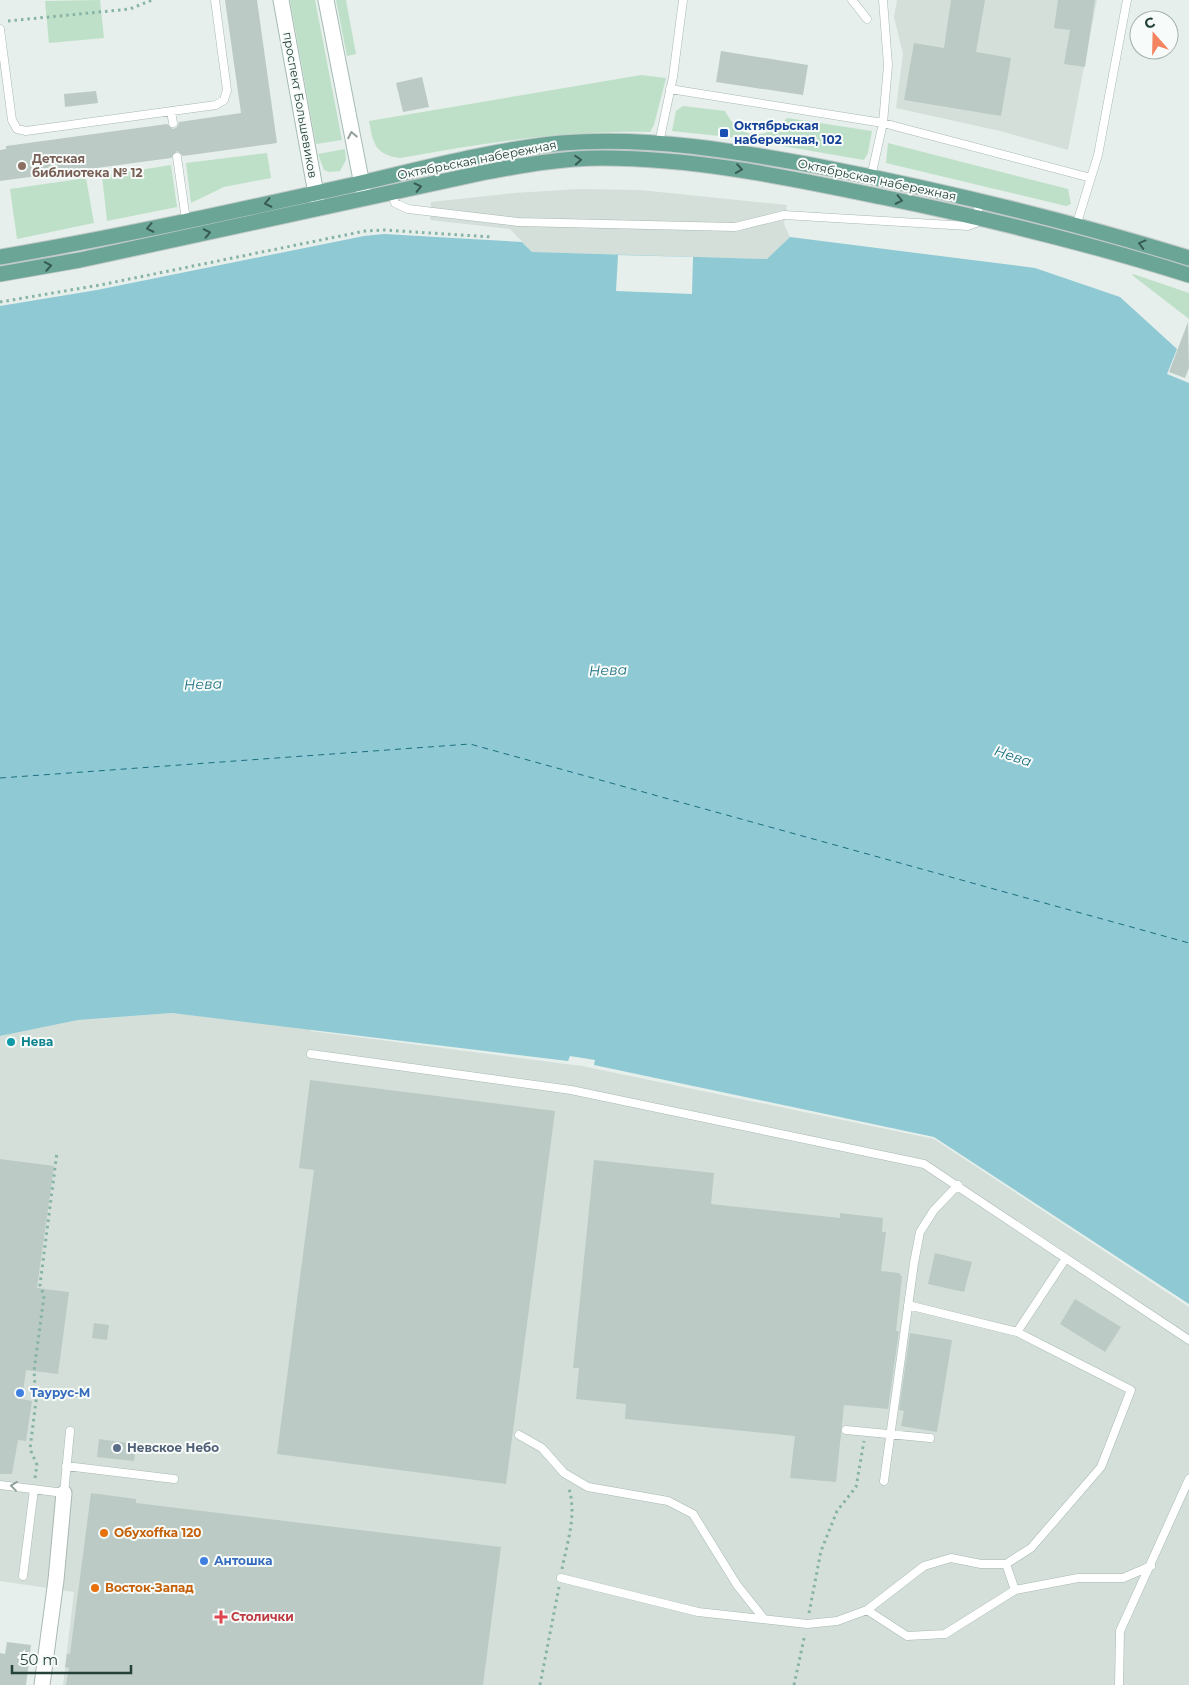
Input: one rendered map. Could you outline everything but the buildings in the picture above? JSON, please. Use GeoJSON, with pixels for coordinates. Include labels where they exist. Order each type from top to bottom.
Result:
{"type":"FeatureCollection","features":[{"type":"Feature","properties":{"kind":"main road","name":"проспект Большевиков"},"geometry":{"type":"LineString","coordinates":[[281,0],[319,209]]}},
{"type":"Feature","properties":{"kind":"main road"},"geometry":{"type":"LineString","coordinates":[[326,0],[364,199]]}},
{"type":"Feature","properties":{"kind":"main road","name":"Октябрьская набережная"},"geometry":{"type":"LineString","coordinates":[[0,257],[72,245],[482,156],[561,144],[659,143],[718,149],[871,177],[1189,275]]}},
{"type":"Feature","properties":{"kind":"main road","name":"Октябрьская набережная"},"geometry":{"type":"LineString","coordinates":[[0,274],[80,260],[524,165],[601,158],[658,160],[744,170],[979,209],[1076,226],[1189,258]]}},
{"type":"Feature","properties":{"kind":"main road"},"geometry":{"type":"LineString","coordinates":[[42,1685],[56,1580],[64,1493]]}},
{"type":"Feature","properties":{"kind":"lane"},"geometry":{"type":"LineString","coordinates":[[0,30],[12,120],[17,129],[26,131],[216,105],[224,100],[228,90],[215,0]]}},
{"type":"Feature","properties":{"kind":"lane"},"geometry":{"type":"LineString","coordinates":[[659,143],[670,89],[683,0]]}},
{"type":"Feature","properties":{"kind":"lane"},"geometry":{"type":"LineString","coordinates":[[852,0],[867,19]]}},
{"type":"Feature","properties":{"kind":"lane"},"geometry":{"type":"LineString","coordinates":[[871,177],[883,123],[888,65],[883,0]]}},
{"type":"Feature","properties":{"kind":"lane"},"geometry":{"type":"LineString","coordinates":[[1076,226],[1098,156],[1127,0]]}},
{"type":"Feature","properties":{"kind":"lane"},"geometry":{"type":"LineString","coordinates":[[670,89],[883,123],[1091,178]]}},
{"type":"Feature","properties":{"kind":"lane"},"geometry":{"type":"LineString","coordinates":[[171,111],[173,123]]}},
{"type":"Feature","properties":{"kind":"lane"},"geometry":{"type":"LineString","coordinates":[[177,157],[186,220]]}},
{"type":"Feature","properties":{"kind":"lane"},"geometry":{"type":"LineString","coordinates":[[392,193],[395,203],[408,209],[518,222],[735,226],[784,215],[958,227],[976,223],[979,209]]}},
{"type":"Feature","properties":{"kind":"lane"},"geometry":{"type":"LineString","coordinates":[[312,1054],[571,1090],[924,1164],[1189,1340]]}},
{"type":"Feature","properties":{"kind":"lane"},"geometry":{"type":"LineString","coordinates":[[884,1482],[920,1232],[934,1210],[958,1185]]}},
{"type":"Feature","properties":{"kind":"lane"},"geometry":{"type":"LineString","coordinates":[[1017,1332],[1066,1258]]}},
{"type":"Feature","properties":{"kind":"lane"},"geometry":{"type":"LineString","coordinates":[[561,1578],[698,1612],[807,1624],[837,1621],[867,1610],[924,1566],[951,1558],[981,1564],[1006,1564],[1031,1548],[1101,1467],[1132,1390],[1017,1332],[908,1305]]}},
{"type":"Feature","properties":{"kind":"lane"},"geometry":{"type":"LineString","coordinates":[[846,1430],[930,1438]]}},
{"type":"Feature","properties":{"kind":"lane"},"geometry":{"type":"LineString","coordinates":[[0,1485],[64,1493],[70,1431]]}},
{"type":"Feature","properties":{"kind":"lane"},"geometry":{"type":"LineString","coordinates":[[519,1435],[542,1448],[564,1473],[588,1487],[668,1501],[693,1514],[737,1585],[764,1619]]}},
{"type":"Feature","properties":{"kind":"lane"},"geometry":{"type":"LineString","coordinates":[[66,1466],[174,1479]]}},
{"type":"Feature","properties":{"kind":"lane"},"geometry":{"type":"LineString","coordinates":[[1119,1685],[1120,1631],[1189,1480]]}},
{"type":"Feature","properties":{"kind":"lane"},"geometry":{"type":"LineString","coordinates":[[23,1576],[34,1489]]}},
{"type":"Feature","properties":{"kind":"lane"},"geometry":{"type":"LineString","coordinates":[[1006,1564],[1016,1590]]}},
{"type":"Feature","properties":{"kind":"lane"},"geometry":{"type":"LineString","coordinates":[[867,1610],[907,1636],[945,1634],[1016,1590],[1078,1578],[1122,1578],[1151,1566]]}},
{"type":"Feature","properties":{"kind":"path"},"geometry":{"type":"LineString","coordinates":[[0,22],[130,9],[152,0]]}},
{"type":"Feature","properties":{"kind":"path"},"geometry":{"type":"LineString","coordinates":[[0,302],[100,285],[365,231],[384,230],[492,237]]}},
{"type":"Feature","properties":{"kind":"path"},"geometry":{"type":"LineString","coordinates":[[34,1489],[37,1465],[30,1449],[36,1401],[34,1371],[44,1296],[40,1285],[57,1152]]}},
{"type":"Feature","properties":{"kind":"path"},"geometry":{"type":"LineString","coordinates":[[794,1685],[821,1551],[837,1511],[856,1487],[866,1432]]}},
{"type":"Feature","properties":{"kind":"shaded area"},"geometry":{"type":"Polygon","coordinates":[[[897,0],[1097,0],[1068,150],[1000,131],[896,108],[903,54],[894,17],[897,0]]]}},
{"type":"Feature","properties":{"kind":"shaded area"},"geometry":{"type":"Polygon","coordinates":[[[579,189],[640,190],[787,205],[784,224],[790,237],[768,259],[532,252],[510,229],[430,220],[431,202],[514,193],[579,189]]]}},
{"type":"Feature","properties":{"kind":"shaded area"},"geometry":{"type":"Polygon","coordinates":[[[172,1013],[310,1028],[311,1031],[582,1066],[934,1139],[1189,1307],[1189,1685],[63,1685],[74,1592],[0,1581],[0,1036],[78,1020],[172,1013]]]}},
{"type":"Feature","properties":{"kind":"green space"},"geometry":{"type":"Polygon","coordinates":[[[100,0],[104,38],[49,43],[45,1],[100,0]]]}},
{"type":"Feature","properties":{"kind":"green space"},"geometry":{"type":"Polygon","coordinates":[[[290,0],[315,0],[342,140],[316,144],[290,0]]]}},
{"type":"Feature","properties":{"kind":"green space"},"geometry":{"type":"Polygon","coordinates":[[[336,0],[346,0],[356,54],[347,56],[336,0]]]}},
{"type":"Feature","properties":{"kind":"green space"},"geometry":{"type":"Polygon","coordinates":[[[641,75],[666,78],[654,125],[650,132],[556,135],[463,147],[400,158],[380,151],[374,142],[369,121],[641,75]]]}},
{"type":"Feature","properties":{"kind":"green space"},"geometry":{"type":"Polygon","coordinates":[[[683,106],[725,111],[738,128],[754,134],[771,131],[787,118],[872,131],[868,153],[864,160],[730,137],[730,131],[720,130],[719,136],[672,131],[676,111],[683,106]]]}},
{"type":"Feature","properties":{"kind":"green space"},"geometry":{"type":"Polygon","coordinates":[[[888,143],[1068,189],[1071,204],[1066,206],[886,163],[888,143]]]}},
{"type":"Feature","properties":{"kind":"green space"},"geometry":{"type":"Polygon","coordinates":[[[345,149],[346,160],[340,171],[329,172],[324,170],[318,154],[345,149]]]}},
{"type":"Feature","properties":{"kind":"green space"},"geometry":{"type":"Polygon","coordinates":[[[267,153],[271,178],[224,187],[191,203],[186,163],[267,153]]]}},
{"type":"Feature","properties":{"kind":"green space"},"geometry":{"type":"Polygon","coordinates":[[[171,165],[177,207],[107,221],[102,176],[171,165]]]}},
{"type":"Feature","properties":{"kind":"green space"},"geometry":{"type":"Polygon","coordinates":[[[86,178],[94,223],[17,239],[10,189],[86,178]]]}},
{"type":"Feature","properties":{"kind":"green space"},"geometry":{"type":"Polygon","coordinates":[[[1132,275],[1189,293],[1189,319],[1132,275]]]}},
{"type":"Feature","properties":{"kind":"water","name":"Нева"},"geometry":{"type":"Polygon","coordinates":[[[384,234],[522,242],[532,252],[767,259],[790,237],[1035,268],[1120,297],[1177,349],[1167,374],[1189,383],[1189,1304],[934,1137],[594,1065],[595,1060],[570,1056],[568,1061],[172,1013],[78,1020],[0,1036],[0,306],[97,290],[364,236],[384,234]]]}},
{"type":"Feature","properties":{"kind":"pier"},"geometry":{"type":"Polygon","coordinates":[[[618,255],[693,257],[692,294],[616,291],[618,255]]]}},
{"type":"Feature","properties":{"kind":"ferry route"},"geometry":{"type":"LineString","coordinates":[[0,778],[470,744],[1189,943]]}},
{"type":"Feature","properties":{"kind":"place","name":"Октябрьская набережная, 102"},"geometry":{"type":"Point","coordinates":[724,133]}},
{"type":"Feature","properties":{"kind":"place","name":"Детская библиотека № 12"},"geometry":{"type":"Point","coordinates":[22,166]}},
{"type":"Feature","properties":{"kind":"place","name":"Нева"},"geometry":{"type":"Point","coordinates":[11,1042]}},
{"type":"Feature","properties":{"kind":"place","name":"Таурус-М"},"geometry":{"type":"Point","coordinates":[20,1393]}},
{"type":"Feature","properties":{"kind":"place","name":"Невское Небо"},"geometry":{"type":"Point","coordinates":[117,1448]}},
{"type":"Feature","properties":{"kind":"place","name":"Обухоffка 120"},"geometry":{"type":"Point","coordinates":[104,1533]}},
{"type":"Feature","properties":{"kind":"place","name":"Антошка"},"geometry":{"type":"Point","coordinates":[204,1561]}},
{"type":"Feature","properties":{"kind":"place","name":"Восток-Запад"},"geometry":{"type":"Point","coordinates":[95,1588]}},
{"type":"Feature","properties":{"kind":"place","name":"Столички"},"geometry":{"type":"Point","coordinates":[221,1617]}}]}
